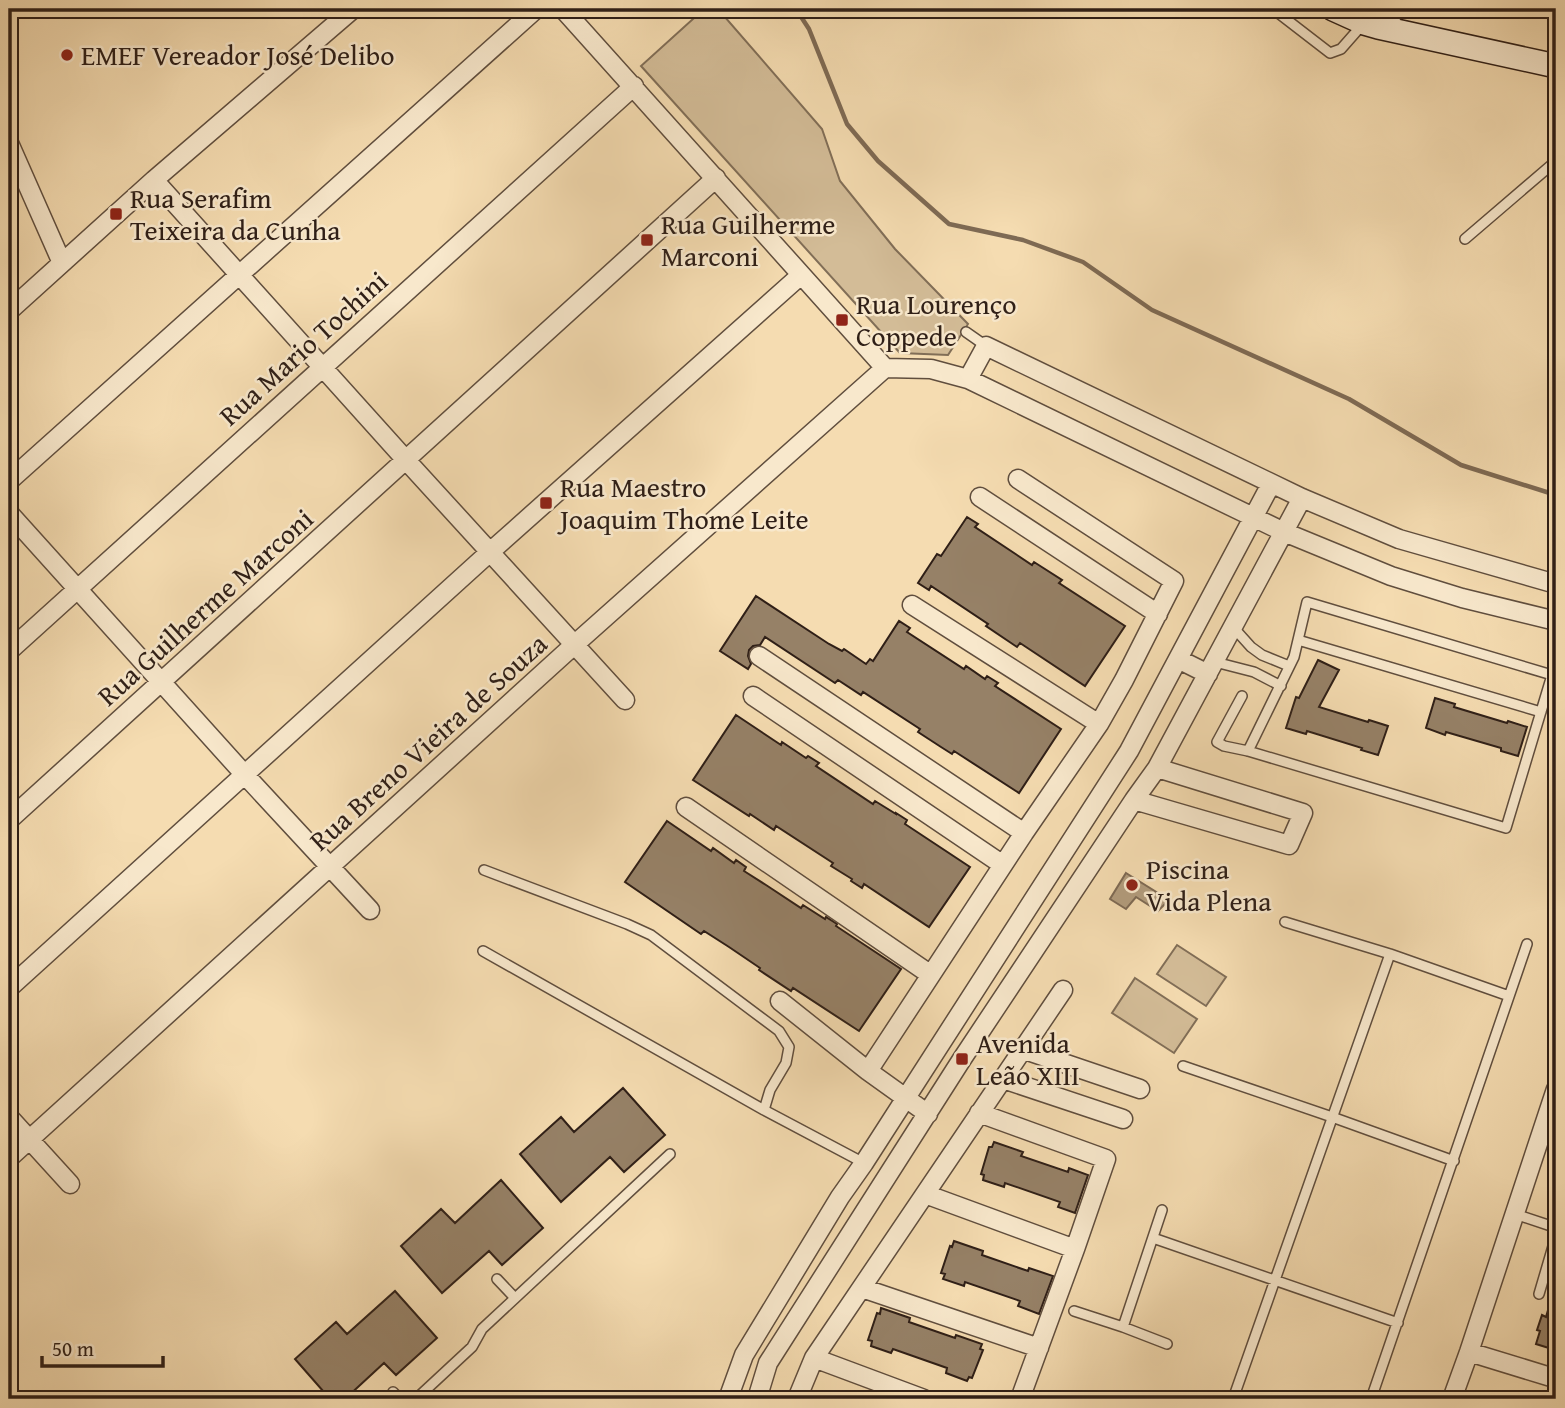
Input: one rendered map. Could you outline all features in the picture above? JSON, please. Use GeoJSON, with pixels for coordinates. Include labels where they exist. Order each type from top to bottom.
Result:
{"type":"FeatureCollection","features":[{"type":"Feature","properties":{"kind":"main road"},"geometry":{"type":"LineString","coordinates":[[1334,9],[1371,25],[1556,66]]}},
{"type":"Feature","properties":{"kind":"street"},"geometry":{"type":"LineString","coordinates":[[9,310],[154,180],[353,9]]}},
{"type":"Feature","properties":{"kind":"street"},"geometry":{"type":"LineString","coordinates":[[9,481],[536,9]]}},
{"type":"Feature","properties":{"kind":"street"},"geometry":{"type":"LineString","coordinates":[[563,9],[886,368],[931,369],[968,379],[1284,532],[1391,576],[1462,598],[1556,621]]}},
{"type":"Feature","properties":{"kind":"street"},"geometry":{"type":"LineString","coordinates":[[1371,25],[1398,9]]}},
{"type":"Feature","properties":{"kind":"street","name":"Rua Mario Tochini"},"geometry":{"type":"LineString","coordinates":[[9,651],[634,86]]}},
{"type":"Feature","properties":{"kind":"street"},"geometry":{"type":"LineString","coordinates":[[9,143],[62,263]]}},
{"type":"Feature","properties":{"kind":"street","name":"Rua Guilherme Marconi"},"geometry":{"type":"LineString","coordinates":[[9,820],[716,178]]}},
{"type":"Feature","properties":{"kind":"street"},"geometry":{"type":"LineString","coordinates":[[154,180],[625,701]]}},
{"type":"Feature","properties":{"kind":"street"},"geometry":{"type":"LineString","coordinates":[[9,988],[490,552],[801,275]]}},
{"type":"Feature","properties":{"kind":"street"},"geometry":{"type":"LineString","coordinates":[[968,379],[986,346],[1271,484],[1399,539],[1556,584]]}},
{"type":"Feature","properties":{"kind":"street","name":"Rua Breno Vieira de Souza"},"geometry":{"type":"LineString","coordinates":[[9,1158],[574,645],[886,368]]}},
{"type":"Feature","properties":{"kind":"street"},"geometry":{"type":"LineString","coordinates":[[868,1070],[1099,724],[1125,680],[1174,582],[1018,479]]}},
{"type":"Feature","properties":{"kind":"street"},"geometry":{"type":"LineString","coordinates":[[728,1399],[744,1355],[840,1197],[1129,751],[1271,484]]}},
{"type":"Feature","properties":{"kind":"street"},"geometry":{"type":"LineString","coordinates":[[980,498],[1158,614]]}},
{"type":"Feature","properties":{"kind":"street"},"geometry":{"type":"LineString","coordinates":[[757,1399],[768,1363],[970,1047],[1157,768],[1301,498]]}},
{"type":"Feature","properties":{"kind":"street"},"geometry":{"type":"LineString","coordinates":[[9,513],[370,910]]}},
{"type":"Feature","properties":{"kind":"street"},"geometry":{"type":"LineString","coordinates":[[912,605],[1099,724]]}},
{"type":"Feature","properties":{"kind":"street"},"geometry":{"type":"LineString","coordinates":[[759,656],[1024,833]]}},
{"type":"Feature","properties":{"kind":"street"},"geometry":{"type":"LineString","coordinates":[[1178,659],[1211,668]]}},
{"type":"Feature","properties":{"kind":"street"},"geometry":{"type":"LineString","coordinates":[[753,696],[1003,865]]}},
{"type":"Feature","properties":{"kind":"street"},"geometry":{"type":"LineString","coordinates":[[1134,800],[1289,845],[1303,813],[1157,768]]}},
{"type":"Feature","properties":{"kind":"street"},"geometry":{"type":"LineString","coordinates":[[686,807],[931,975]]}},
{"type":"Feature","properties":{"kind":"street"},"geometry":{"type":"LineString","coordinates":[[797,1399],[814,1358],[1063,990]]}},
{"type":"Feature","properties":{"kind":"street"},"geometry":{"type":"LineString","coordinates":[[780,1001],[928,1114]]}},
{"type":"Feature","properties":{"kind":"street"},"geometry":{"type":"LineString","coordinates":[[1023,1049],[1140,1089]]}},
{"type":"Feature","properties":{"kind":"street"},"geometry":{"type":"LineString","coordinates":[[1003,1079],[1123,1119]]}},
{"type":"Feature","properties":{"kind":"street"},"geometry":{"type":"LineString","coordinates":[[1452,1399],[1556,1088]]}},
{"type":"Feature","properties":{"kind":"street"},"geometry":{"type":"LineString","coordinates":[[979,1113],[1106,1159],[1020,1399]]}},
{"type":"Feature","properties":{"kind":"street"},"geometry":{"type":"LineString","coordinates":[[9,1117],[70,1184]]}},
{"type":"Feature","properties":{"kind":"street"},"geometry":{"type":"LineString","coordinates":[[925,1194],[1075,1249]]}},
{"type":"Feature","properties":{"kind":"street"},"geometry":{"type":"LineString","coordinates":[[862,1288],[1039,1348]]}},
{"type":"Feature","properties":{"kind":"street"},"geometry":{"type":"LineString","coordinates":[[1469,1352],[1554,1378]]}},
{"type":"Feature","properties":{"kind":"street"},"geometry":{"type":"LineString","coordinates":[[814,1358],[924,1399]]}},
{"type":"Feature","properties":{"kind":"lane"},"geometry":{"type":"LineString","coordinates":[[1273,9],[1329,53],[1341,49],[1371,25]]}},
{"type":"Feature","properties":{"kind":"lane"},"geometry":{"type":"LineString","coordinates":[[1465,239],[1556,160]]}},
{"type":"Feature","properties":{"kind":"lane"},"geometry":{"type":"LineString","coordinates":[[966,331],[986,346]]}},
{"type":"Feature","properties":{"kind":"lane"},"geometry":{"type":"LineString","coordinates":[[1242,696],[1217,742],[1506,828],[1552,675],[1307,602],[1294,657],[1248,751]]}},
{"type":"Feature","properties":{"kind":"lane"},"geometry":{"type":"LineString","coordinates":[[1233,627],[1251,648],[1289,666]]}},
{"type":"Feature","properties":{"kind":"lane"},"geometry":{"type":"LineString","coordinates":[[1298,640],[1541,712]]}},
{"type":"Feature","properties":{"kind":"lane"},"geometry":{"type":"LineString","coordinates":[[1211,668],[1254,672],[1281,686]]}},
{"type":"Feature","properties":{"kind":"lane"},"geometry":{"type":"LineString","coordinates":[[484,870],[628,923],[651,935],[779,1031],[789,1047],[786,1063],[770,1090],[764,1110]]}},
{"type":"Feature","properties":{"kind":"lane"},"geometry":{"type":"LineString","coordinates":[[1285,922],[1390,954],[1509,996]]}},
{"type":"Feature","properties":{"kind":"lane"},"geometry":{"type":"LineString","coordinates":[[1371,1399],[1527,944]]}},
{"type":"Feature","properties":{"kind":"lane"},"geometry":{"type":"LineString","coordinates":[[483,951],[764,1110],[864,1163]]}},
{"type":"Feature","properties":{"kind":"lane"},"geometry":{"type":"LineString","coordinates":[[1233,1399],[1390,954]]}},
{"type":"Feature","properties":{"kind":"lane"},"geometry":{"type":"LineString","coordinates":[[1183,1066],[1332,1116],[1454,1161]]}},
{"type":"Feature","properties":{"kind":"lane"},"geometry":{"type":"LineString","coordinates":[[416,1399],[472,1347],[482,1329],[670,1154]]}},
{"type":"Feature","properties":{"kind":"lane"},"geometry":{"type":"LineString","coordinates":[[1123,1327],[1162,1210]]}},
{"type":"Feature","properties":{"kind":"lane"},"geometry":{"type":"LineString","coordinates":[[1515,1214],[1556,1230],[1539,1294]]}},
{"type":"Feature","properties":{"kind":"lane"},"geometry":{"type":"LineString","coordinates":[[1153,1238],[1398,1323]]}},
{"type":"Feature","properties":{"kind":"lane"},"geometry":{"type":"LineString","coordinates":[[496,1279],[515,1298]]}},
{"type":"Feature","properties":{"kind":"lane"},"geometry":{"type":"LineString","coordinates":[[1074,1311],[1167,1344]]}},
{"type":"Feature","properties":{"kind":"shaded area"},"geometry":{"type":"Polygon","coordinates":[[[704,9],[718,9],[822,129],[840,181],[895,249],[968,324],[948,355],[900,353],[641,66],[704,9]]]}},
{"type":"Feature","properties":{"kind":"shaded area","name":"Piscina Vida Plena"},"geometry":{"type":"Polygon","coordinates":[[[1126,873],[1169,900],[1158,911],[1136,897],[1126,909],[1110,899],[1126,873]]]}},
{"type":"Feature","properties":{"kind":"shaded area"},"geometry":{"type":"Polygon","coordinates":[[[1177,945],[1226,977],[1206,1006],[1157,974],[1177,945]]]}},
{"type":"Feature","properties":{"kind":"shaded area"},"geometry":{"type":"Polygon","coordinates":[[[1135,978],[1197,1019],[1174,1053],[1112,1013],[1135,978]]]}},
{"type":"Feature","properties":{"kind":"building"},"geometry":{"type":"Polygon","coordinates":[[[967,517],[978,524],[975,527],[1032,565],[1034,562],[1062,580],[1059,583],[1125,626],[1085,686],[1020,643],[1017,647],[931,586],[929,590],[918,583],[937,554],[941,556],[967,517]]]}},
{"type":"Feature","properties":{"kind":"building"},"geometry":{"type":"Polygon","coordinates":[[[756,596],[829,644],[842,651],[844,649],[866,664],[870,659],[873,661],[899,621],[910,628],[907,632],[964,669],[966,666],[985,679],[987,676],[998,683],[995,686],[1061,729],[1019,793],[954,751],[952,754],[941,747],[918,732],[920,729],[863,692],[861,695],[838,680],[835,683],[765,637],[760,645],[749,650],[751,664],[748,669],[720,651],[756,596]]]}},
{"type":"Feature","properties":{"kind":"building"},"geometry":{"type":"Polygon","coordinates":[[[1318,660],[1339,670],[1319,707],[1388,726],[1378,755],[1307,731],[1306,734],[1286,728],[1296,697],[1299,698],[1318,660]]]}},
{"type":"Feature","properties":{"kind":"building"},"geometry":{"type":"Polygon","coordinates":[[[1435,698],[1455,704],[1454,707],[1527,727],[1518,756],[1501,751],[1501,748],[1426,728],[1435,698]]]}},
{"type":"Feature","properties":{"kind":"building"},"geometry":{"type":"Polygon","coordinates":[[[736,715],[781,745],[782,742],[819,763],[816,766],[873,804],[875,801],[907,820],[905,824],[970,867],[929,927],[864,884],[862,888],[851,881],[852,879],[831,866],[833,863],[776,826],[774,830],[693,780],[736,715]]]}},
{"type":"Feature","properties":{"kind":"building"},"geometry":{"type":"Polygon","coordinates":[[[667,821],[711,851],[713,848],[734,863],[736,860],[746,867],[744,871],[801,908],[803,905],[825,919],[826,917],[901,969],[859,1031],[793,988],[791,991],[704,931],[701,934],[625,882],[667,821]]]}},
{"type":"Feature","properties":{"kind":"building"},"geometry":{"type":"Polygon","coordinates":[[[623,1088],[665,1135],[624,1172],[610,1157],[561,1202],[520,1154],[561,1117],[574,1132],[623,1088]]]}},
{"type":"Feature","properties":{"kind":"building"},"geometry":{"type":"Polygon","coordinates":[[[994,1142],[1023,1152],[1021,1156],[1068,1172],[1069,1168],[1088,1175],[1075,1213],[1058,1207],[1060,1202],[1005,1183],[1004,1187],[983,1180],[984,1175],[981,1174],[989,1147],[992,1147],[994,1142]]]}},
{"type":"Feature","properties":{"kind":"building"},"geometry":{"type":"Polygon","coordinates":[[[501,1180],[543,1228],[502,1265],[489,1251],[442,1293],[401,1246],[441,1209],[455,1223],[501,1180]]]}},
{"type":"Feature","properties":{"kind":"building"},"geometry":{"type":"Polygon","coordinates":[[[954,1241],[983,1251],[982,1255],[1028,1271],[1029,1268],[1053,1276],[1039,1314],[1018,1306],[1020,1301],[965,1282],[964,1286],[943,1279],[945,1274],[941,1273],[954,1241]]]}},
{"type":"Feature","properties":{"kind":"building"},"geometry":{"type":"Polygon","coordinates":[[[395,1291],[437,1338],[396,1375],[384,1363],[345,1399],[330,1399],[295,1359],[336,1322],[347,1334],[395,1291]]]}},
{"type":"Feature","properties":{"kind":"building"},"geometry":{"type":"Polygon","coordinates":[[[1553,1293],[1556,1293],[1556,1337],[1552,1349],[1536,1344],[1542,1315],[1546,1317],[1553,1293]]]}},
{"type":"Feature","properties":{"kind":"building"},"geometry":{"type":"Polygon","coordinates":[[[881,1308],[910,1318],[909,1322],[982,1344],[980,1349],[983,1350],[972,1378],[969,1377],[967,1381],[946,1373],[947,1368],[893,1349],[891,1353],[871,1346],[872,1341],[868,1340],[881,1308]]]}},
{"type":"Feature","properties":{"kind":"waterway"},"geometry":{"type":"LineString","coordinates":[[796,9],[809,29],[847,124],[878,161],[949,224],[1023,240],[1083,262],[1152,310],[1349,399],[1461,465],[1556,495]]}},
{"type":"Feature","properties":{"kind":"place","name":"EMEF Vereador José Delibo"},"geometry":{"type":"Point","coordinates":[67,55]}},
{"type":"Feature","properties":{"kind":"place","name":"Rua Serafim Teixeira da Cunha"},"geometry":{"type":"Point","coordinates":[116,214]}},
{"type":"Feature","properties":{"kind":"place","name":"Rua Guilherme Marconi"},"geometry":{"type":"Point","coordinates":[647,240]}},
{"type":"Feature","properties":{"kind":"place","name":"Rua Lourenço Coppede"},"geometry":{"type":"Point","coordinates":[842,320]}},
{"type":"Feature","properties":{"kind":"place","name":"Rua Maestro Joaquim Thome Leite"},"geometry":{"type":"Point","coordinates":[546,503]}},
{"type":"Feature","properties":{"kind":"place","name":"Piscina Vida Plena"},"geometry":{"type":"Point","coordinates":[1132,885]}},
{"type":"Feature","properties":{"kind":"place","name":"Avenida Leão XIII"},"geometry":{"type":"Point","coordinates":[962,1059]}}]}
